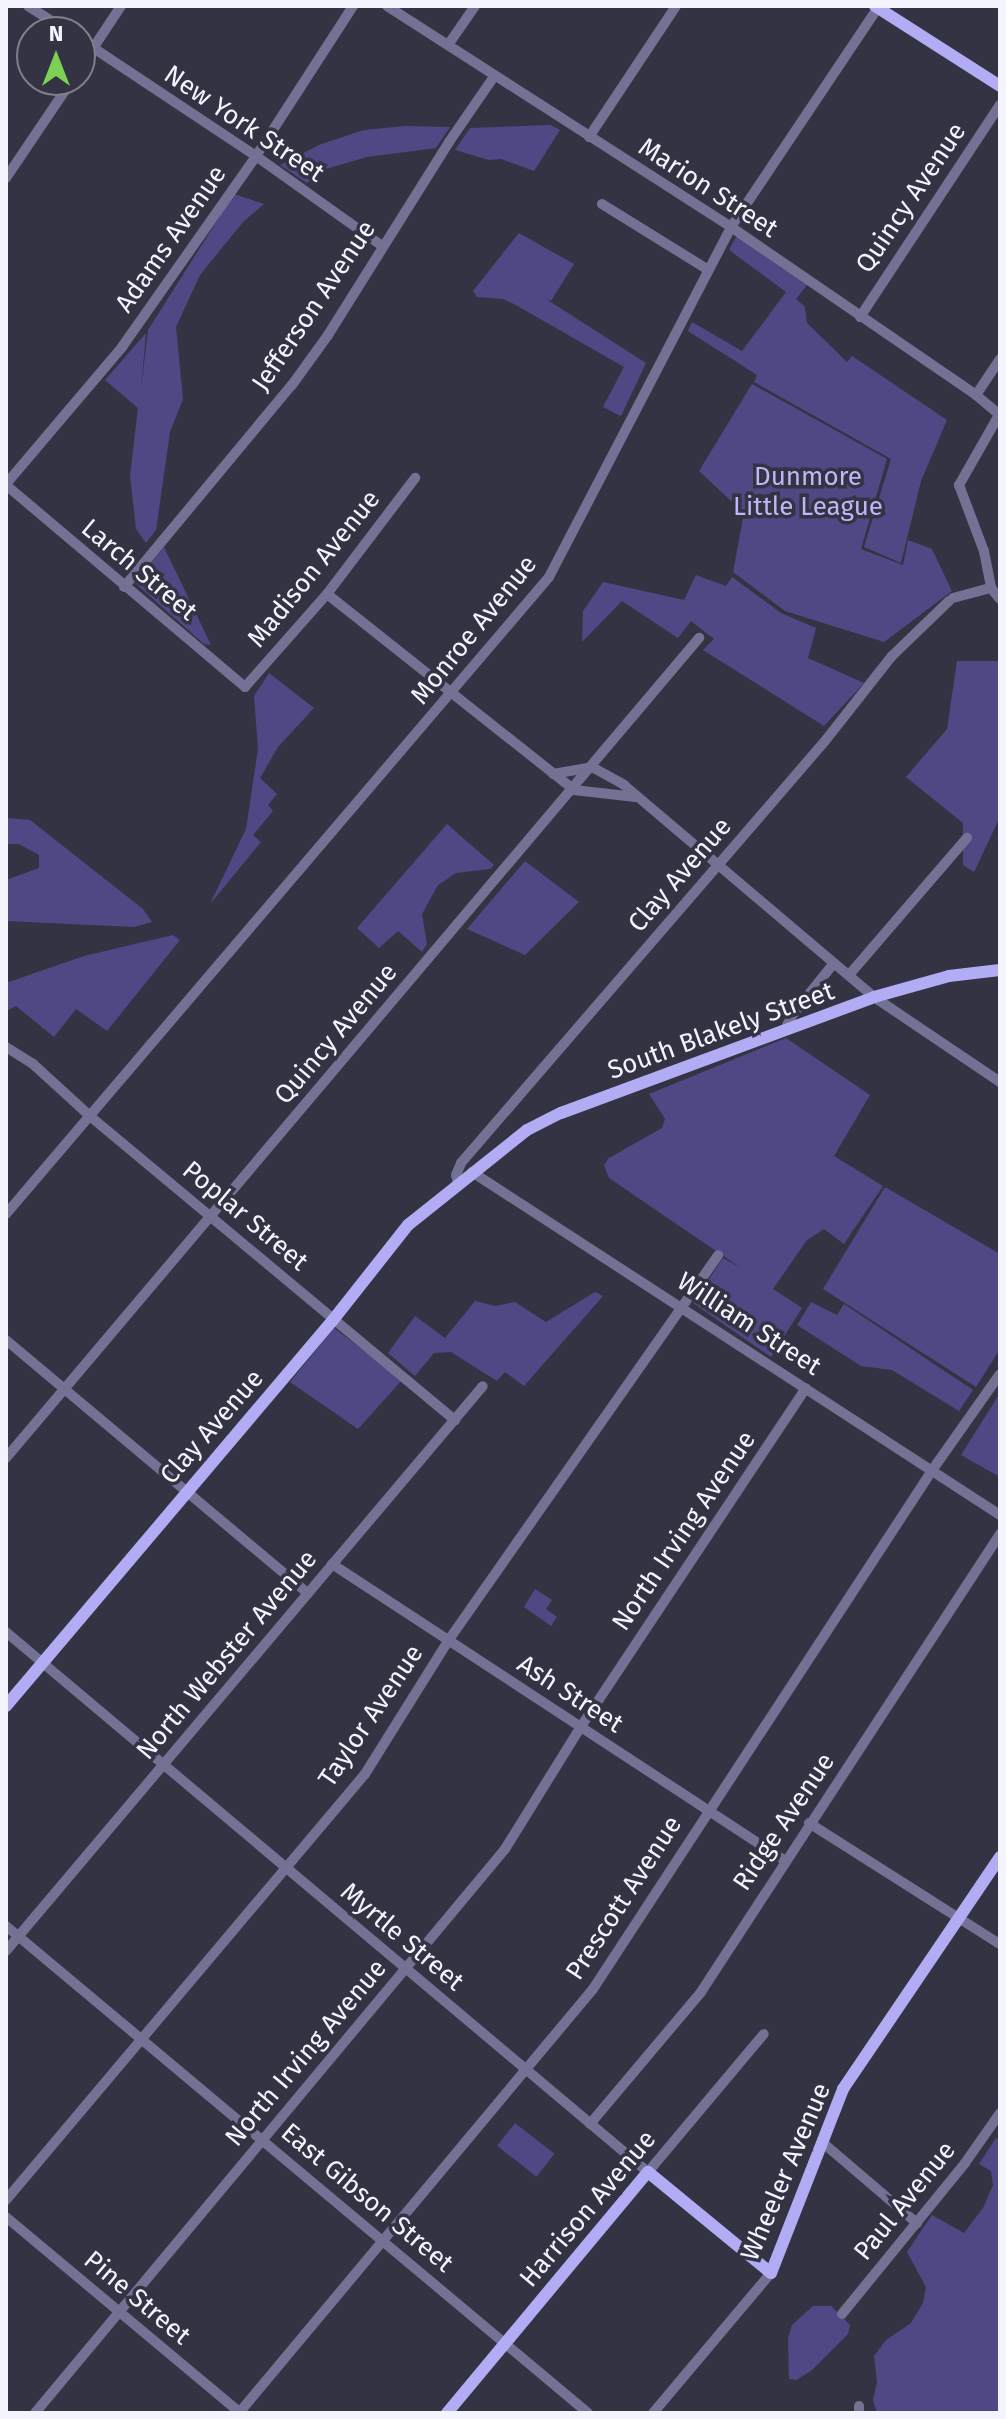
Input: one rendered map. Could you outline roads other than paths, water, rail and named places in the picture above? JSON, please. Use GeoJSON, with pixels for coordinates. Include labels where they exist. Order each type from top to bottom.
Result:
{"type":"FeatureCollection","features":[{"type":"Feature","properties":{"kind":"main road"},"geometry":{"type":"LineString","coordinates":[[877,7],[1000,86]]}},
{"type":"Feature","properties":{"kind":"main road","name":"South Blakely Street"},"geometry":{"type":"LineString","coordinates":[[472,1172],[527,1130],[561,1113],[874,997],[949,976],[1000,970]]}},
{"type":"Feature","properties":{"kind":"main road","name":"Clay Avenue"},"geometry":{"type":"LineString","coordinates":[[6,1706],[333,1320],[408,1225],[472,1172]]}},
{"type":"Feature","properties":{"kind":"main road","name":"Wheeler Avenue"},"geometry":{"type":"LineString","coordinates":[[771,2273],[847,2083],[1000,1857]]}},
{"type":"Feature","properties":{"kind":"main road","name":"Myrtle Street"},"geometry":{"type":"LineString","coordinates":[[648,2172],[771,2273]]}},
{"type":"Feature","properties":{"kind":"main road","name":"Harrison Avenue"},"geometry":{"type":"LineString","coordinates":[[447,2413],[648,2172]]}},
{"type":"Feature","properties":{"kind":"street"},"geometry":{"type":"LineString","coordinates":[[96,45],[121,6]]}},
{"type":"Feature","properties":{"kind":"street","name":"Adams Avenue"},"geometry":{"type":"LineString","coordinates":[[6,485],[122,347],[256,156],[353,6]]}},
{"type":"Feature","properties":{"kind":"street","name":"Marion Street"},"geometry":{"type":"LineString","coordinates":[[387,6],[731,227],[976,395],[999,415]]}},
{"type":"Feature","properties":{"kind":"street"},"geometry":{"type":"LineString","coordinates":[[448,45],[475,6]]}},
{"type":"Feature","properties":{"kind":"street"},"geometry":{"type":"LineString","coordinates":[[589,137],[676,6]]}},
{"type":"Feature","properties":{"kind":"street","name":"Monroe Avenue"},"geometry":{"type":"LineString","coordinates":[[6,1214],[549,577],[731,227],[877,7]]}},
{"type":"Feature","properties":{"kind":"street","name":"New York Street"},"geometry":{"type":"LineString","coordinates":[[96,49],[256,156],[382,246]]}},
{"type":"Feature","properties":{"kind":"street","name":"Jefferson Avenue"},"geometry":{"type":"LineString","coordinates":[[124,587],[292,385],[331,331],[382,246],[495,75]]}},
{"type":"Feature","properties":{"kind":"street"},"geometry":{"type":"LineString","coordinates":[[6,178],[61,96]]}},
{"type":"Feature","properties":{"kind":"street","name":"Quincy Avenue"},"geometry":{"type":"LineString","coordinates":[[860,317],[1000,105]]}},
{"type":"Feature","properties":{"kind":"street"},"geometry":{"type":"LineString","coordinates":[[602,204],[707,269]]}},
{"type":"Feature","properties":{"kind":"street"},"geometry":{"type":"LineString","coordinates":[[976,395],[1000,359]]}},
{"type":"Feature","properties":{"kind":"street"},"geometry":{"type":"LineString","coordinates":[[999,415],[959,485],[980,538],[991,588],[1000,599]]}},
{"type":"Feature","properties":{"kind":"street","name":"Madison Avenue"},"geometry":{"type":"LineString","coordinates":[[245,687],[327,594],[415,478]]}},
{"type":"Feature","properties":{"kind":"street","name":"Larch Street"},"geometry":{"type":"LineString","coordinates":[[6,485],[245,687]]}},
{"type":"Feature","properties":{"kind":"street","name":"Clay Avenue"},"geometry":{"type":"LineString","coordinates":[[458,1183],[456,1175],[461,1163],[825,741],[892,656],[951,600],[991,588]]}},
{"type":"Feature","properties":{"kind":"street"},"geometry":{"type":"LineString","coordinates":[[327,594],[574,790],[638,798]]}},
{"type":"Feature","properties":{"kind":"street","name":"Quincy Avenue"},"geometry":{"type":"LineString","coordinates":[[6,1458],[574,790],[699,638]]}},
{"type":"Feature","properties":{"kind":"street"},"geometry":{"type":"LineString","coordinates":[[553,774],[592,767],[638,798],[874,997],[1000,1082]]}},
{"type":"Feature","properties":{"kind":"street"},"geometry":{"type":"LineString","coordinates":[[849,975],[967,838]]}},
{"type":"Feature","properties":{"kind":"street"},"geometry":{"type":"LineString","coordinates":[[783,1033],[793,1014],[834,963]]}},
{"type":"Feature","properties":{"kind":"street","name":"Poplar Street"},"geometry":{"type":"LineString","coordinates":[[6,1047],[33,1064],[91,1117],[455,1420]]}},
{"type":"Feature","properties":{"kind":"street","name":"William Street"},"geometry":{"type":"LineString","coordinates":[[472,1172],[1000,1515]]}},
{"type":"Feature","properties":{"kind":"street","name":"Taylor Avenue"},"geometry":{"type":"LineString","coordinates":[[6,2200],[365,1774],[448,1641],[718,1255]]}},
{"type":"Feature","properties":{"kind":"street"},"geometry":{"type":"LineString","coordinates":[[6,1340],[308,1593]]}},
{"type":"Feature","properties":{"kind":"street","name":"Prescott Avenue"},"geometry":{"type":"LineString","coordinates":[[240,2413],[593,1989],[933,1469],[1000,1374]]}},
{"type":"Feature","properties":{"kind":"street","name":"North Webster Avenue"},"geometry":{"type":"LineString","coordinates":[[6,1951],[483,1386]]}},
{"type":"Feature","properties":{"kind":"street","name":"North Irving Avenue"},"geometry":{"type":"LineString","coordinates":[[35,2413],[505,1849],[580,1728],[806,1388]]}},
{"type":"Feature","properties":{"kind":"street","name":"Ridge Avenue"},"geometry":{"type":"LineString","coordinates":[[590,2124],[701,1992],[784,1860],[1000,1534]]}},
{"type":"Feature","properties":{"kind":"street","name":"Ash Street"},"geometry":{"type":"LineString","coordinates":[[332,1564],[784,1860]]}},
{"type":"Feature","properties":{"kind":"street","name":"Myrtle Street"},"geometry":{"type":"LineString","coordinates":[[6,1632],[648,2172]]}},
{"type":"Feature","properties":{"kind":"street"},"geometry":{"type":"LineString","coordinates":[[809,1823],[1000,1944]]}},
{"type":"Feature","properties":{"kind":"street","name":"East Gibson Street"},"geometry":{"type":"LineString","coordinates":[[6,1926],[588,2413]]}},
{"type":"Feature","properties":{"kind":"street","name":"Harrison Avenue"},"geometry":{"type":"LineString","coordinates":[[648,2172],[764,2034]]}},
{"type":"Feature","properties":{"kind":"street","name":"Paul Avenue"},"geometry":{"type":"LineString","coordinates":[[842,2314],[917,2223],[1000,2113]]}},
{"type":"Feature","properties":{"kind":"street"},"geometry":{"type":"LineString","coordinates":[[822,2142],[917,2223]]}},
{"type":"Feature","properties":{"kind":"street","name":"Pine Street"},"geometry":{"type":"LineString","coordinates":[[6,2217],[240,2413]]}},
{"type":"Feature","properties":{"kind":"street","name":"Wheeler Avenue"},"geometry":{"type":"LineString","coordinates":[[653,2413],[771,2273]]}},
{"type":"Feature","properties":{"kind":"park label","name":"Dunmore Little League"},"geometry":{"type":"Point","coordinates":[808,492]}}]}
